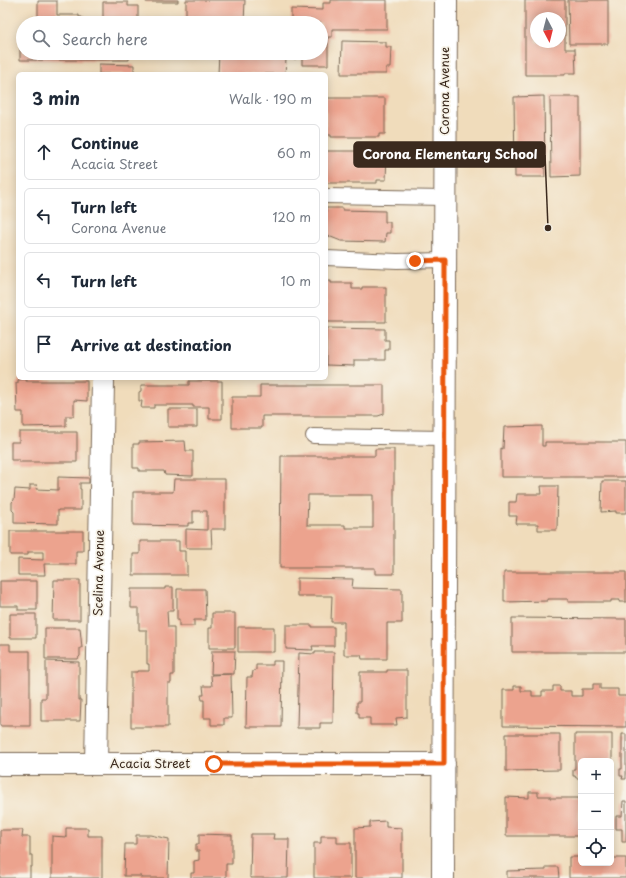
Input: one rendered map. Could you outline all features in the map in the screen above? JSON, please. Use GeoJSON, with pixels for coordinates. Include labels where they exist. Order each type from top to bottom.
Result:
{"type":"FeatureCollection","features":[{"type":"Feature","properties":{"kind":"street","name":"Corona Avenue"},"geometry":{"type":"LineString","coordinates":[[444,878],[446,0]]}},
{"type":"Feature","properties":{"kind":"street","name":"Scelina Avenue"},"geometry":{"type":"LineString","coordinates":[[96,764],[103,382]]}},
{"type":"Feature","properties":{"kind":"street","name":"Acacia Street"},"geometry":{"type":"LineString","coordinates":[[0,764],[444,764]]}},
{"type":"Feature","properties":{"kind":"lane"},"geometry":{"type":"LineString","coordinates":[[328,196],[445,198]]}},
{"type":"Feature","properties":{"kind":"lane"},"geometry":{"type":"LineString","coordinates":[[328,258],[397,261],[445,260]]}},
{"type":"Feature","properties":{"kind":"lane"},"geometry":{"type":"LineString","coordinates":[[313,436],[445,438]]}},
{"type":"Feature","properties":{"kind":"building"},"geometry":{"type":"Polygon","coordinates":[[[146,0],[178,0],[178,2],[146,2],[146,0]]]}},
{"type":"Feature","properties":{"kind":"building"},"geometry":{"type":"Polygon","coordinates":[[[186,0],[245,0],[244,16],[186,16],[186,0]]]}},
{"type":"Feature","properties":{"kind":"building"},"geometry":{"type":"Polygon","coordinates":[[[331,0],[387,0],[387,29],[332,29],[332,37],[328,37],[328,16],[291,16],[291,9],[323,10],[323,3],[331,3],[331,0]]]}},
{"type":"Feature","properties":{"kind":"building"},"geometry":{"type":"Polygon","coordinates":[[[525,0],[565,0],[565,12],[530,12],[530,48],[575,49],[576,73],[565,73],[565,75],[525,75],[525,0]]]}},
{"type":"Feature","properties":{"kind":"building"},"geometry":{"type":"Polygon","coordinates":[[[568,0],[608,0],[608,44],[569,44],[568,0]]]}},
{"type":"Feature","properties":{"kind":"building"},"geometry":{"type":"Polygon","coordinates":[[[38,1],[57,1],[57,15],[79,15],[79,16],[38,16],[38,1]]]}},
{"type":"Feature","properties":{"kind":"building"},"geometry":{"type":"Polygon","coordinates":[[[103,2],[128,2],[128,6],[138,6],[138,16],[103,16],[103,2]]]}},
{"type":"Feature","properties":{"kind":"building"},"geometry":{"type":"Polygon","coordinates":[[[342,41],[386,42],[386,47],[391,47],[390,68],[386,68],[386,74],[341,74],[342,41]]]}},
{"type":"Feature","properties":{"kind":"building"},"geometry":{"type":"Polygon","coordinates":[[[219,60],[286,60],[285,72],[218,72],[219,60]]]}},
{"type":"Feature","properties":{"kind":"building"},"geometry":{"type":"Polygon","coordinates":[[[302,60],[328,60],[328,65],[302,65],[302,60]]]}},
{"type":"Feature","properties":{"kind":"building"},"geometry":{"type":"Polygon","coordinates":[[[99,64],[134,65],[134,72],[99,72],[99,64]]]}},
{"type":"Feature","properties":{"kind":"building"},"geometry":{"type":"Polygon","coordinates":[[[544,96],[545,177],[515,177],[514,97],[544,96]]]}},
{"type":"Feature","properties":{"kind":"building"},"geometry":{"type":"Polygon","coordinates":[[[550,97],[580,97],[580,176],[551,177],[550,97]]]}},
{"type":"Feature","properties":{"kind":"building"},"geometry":{"type":"Polygon","coordinates":[[[328,98],[385,98],[385,134],[379,134],[379,137],[331,137],[331,135],[328,135],[328,98]]]}},
{"type":"Feature","properties":{"kind":"building"},"geometry":{"type":"Polygon","coordinates":[[[328,151],[377,151],[377,154],[387,154],[386,180],[377,180],[377,183],[328,183],[328,151]]]}},
{"type":"Feature","properties":{"kind":"building"},"geometry":{"type":"Polygon","coordinates":[[[328,208],[342,208],[342,210],[385,211],[385,222],[390,222],[390,233],[386,233],[385,242],[341,241],[328,236],[328,208]]]}},
{"type":"Feature","properties":{"kind":"building"},"geometry":{"type":"Polygon","coordinates":[[[328,281],[331,281],[331,283],[352,283],[352,289],[362,289],[362,287],[386,287],[386,322],[328,322],[328,281]]]}},
{"type":"Feature","properties":{"kind":"building"},"geometry":{"type":"Polygon","coordinates":[[[328,328],[385,329],[385,340],[389,340],[389,350],[385,350],[385,360],[354,360],[354,366],[328,365],[328,328]]]}},
{"type":"Feature","properties":{"kind":"building"},"geometry":{"type":"Polygon","coordinates":[[[18,380],[87,381],[87,401],[74,400],[74,416],[66,416],[66,426],[23,427],[23,412],[17,412],[16,383],[18,383],[18,380]]]}},
{"type":"Feature","properties":{"kind":"building"},"geometry":{"type":"Polygon","coordinates":[[[189,381],[222,381],[222,419],[209,419],[209,407],[193,407],[193,405],[154,405],[154,408],[141,408],[142,401],[139,401],[139,392],[141,391],[141,385],[189,385],[189,381]]]}},
{"type":"Feature","properties":{"kind":"building"},"geometry":{"type":"Polygon","coordinates":[[[260,385],[384,385],[384,414],[378,416],[262,416],[262,428],[232,428],[232,397],[260,397],[260,385]]]}},
{"type":"Feature","properties":{"kind":"building"},"geometry":{"type":"Polygon","coordinates":[[[168,409],[197,409],[197,427],[168,427],[168,409]]]}},
{"type":"Feature","properties":{"kind":"building"},"geometry":{"type":"Polygon","coordinates":[[[542,426],[542,446],[545,446],[545,442],[626,442],[626,477],[501,477],[501,448],[503,449],[504,427],[542,426]]]}},
{"type":"Feature","properties":{"kind":"building"},"geometry":{"type":"Polygon","coordinates":[[[19,432],[77,432],[77,462],[19,462],[19,460],[11,460],[11,442],[19,442],[19,432]]]}},
{"type":"Feature","properties":{"kind":"building"},"geometry":{"type":"Polygon","coordinates":[[[185,441],[186,451],[193,451],[193,476],[165,475],[164,471],[139,471],[139,468],[133,468],[133,444],[139,444],[139,442],[185,441]]]}},
{"type":"Feature","properties":{"kind":"building"},"geometry":{"type":"Polygon","coordinates":[[[375,449],[394,449],[394,574],[375,574],[375,568],[280,568],[281,456],[375,456],[375,449]],[[308,495],[307,525],[345,525],[345,528],[373,528],[373,495],[308,495]]]}},
{"type":"Feature","properties":{"kind":"building"},"geometry":{"type":"Polygon","coordinates":[[[58,477],[89,478],[89,483],[80,483],[81,510],[58,510],[58,524],[14,523],[12,502],[14,500],[15,489],[30,490],[30,485],[37,485],[36,489],[58,490],[58,477]]]}},
{"type":"Feature","properties":{"kind":"building"},"geometry":{"type":"Polygon","coordinates":[[[174,479],[225,479],[225,529],[211,529],[212,548],[186,548],[186,529],[207,530],[207,511],[193,511],[193,523],[188,523],[188,526],[133,525],[133,492],[173,492],[174,479]]]}},
{"type":"Feature","properties":{"kind":"building"},"geometry":{"type":"Polygon","coordinates":[[[602,481],[626,481],[626,513],[616,513],[616,511],[601,512],[602,481]]]}},
{"type":"Feature","properties":{"kind":"building"},"geometry":{"type":"Polygon","coordinates":[[[541,486],[558,486],[557,530],[538,530],[538,524],[516,524],[517,516],[509,516],[509,502],[516,502],[517,494],[542,494],[541,486]]]}},
{"type":"Feature","properties":{"kind":"building"},"geometry":{"type":"Polygon","coordinates":[[[10,531],[83,531],[83,551],[76,551],[76,564],[44,564],[45,575],[18,575],[18,559],[43,560],[43,552],[28,552],[28,555],[10,555],[10,531]]]}},
{"type":"Feature","properties":{"kind":"building"},"geometry":{"type":"Polygon","coordinates":[[[140,541],[179,541],[179,551],[185,551],[187,575],[133,575],[133,554],[140,554],[140,541]]]}},
{"type":"Feature","properties":{"kind":"building"},"geometry":{"type":"Polygon","coordinates":[[[504,572],[626,572],[626,602],[611,600],[611,602],[568,602],[568,599],[547,599],[547,601],[504,602],[504,572]]]}},
{"type":"Feature","properties":{"kind":"building"},"geometry":{"type":"Polygon","coordinates":[[[297,578],[353,579],[352,588],[402,589],[402,623],[387,623],[387,659],[362,659],[361,655],[344,655],[344,622],[331,622],[332,596],[297,596],[297,578]]]}},
{"type":"Feature","properties":{"kind":"building"},"geometry":{"type":"Polygon","coordinates":[[[54,580],[80,580],[80,620],[53,620],[54,580]]]}},
{"type":"Feature","properties":{"kind":"building"},"geometry":{"type":"Polygon","coordinates":[[[0,581],[37,581],[37,610],[18,610],[18,606],[0,606],[0,581]]]}},
{"type":"Feature","properties":{"kind":"building"},"geometry":{"type":"Polygon","coordinates":[[[165,587],[173,587],[173,611],[167,611],[168,627],[174,627],[174,675],[171,675],[171,683],[168,683],[168,727],[131,727],[131,672],[149,671],[149,664],[147,664],[147,630],[139,630],[139,608],[131,608],[131,589],[165,589],[165,587]]]}},
{"type":"Feature","properties":{"kind":"building"},"geometry":{"type":"Polygon","coordinates":[[[177,589],[205,589],[206,620],[194,620],[194,626],[179,626],[179,620],[177,620],[177,589]]]}},
{"type":"Feature","properties":{"kind":"building"},"geometry":{"type":"Polygon","coordinates":[[[212,613],[235,613],[235,648],[209,648],[209,628],[212,628],[212,613]]]}},
{"type":"Feature","properties":{"kind":"building"},"geometry":{"type":"Polygon","coordinates":[[[10,614],[36,614],[36,638],[10,638],[10,614]]]}},
{"type":"Feature","properties":{"kind":"building"},"geometry":{"type":"Polygon","coordinates":[[[512,618],[626,619],[626,652],[512,652],[512,618]]]}},
{"type":"Feature","properties":{"kind":"building"},"geometry":{"type":"Polygon","coordinates":[[[286,625],[334,627],[334,646],[312,646],[313,650],[286,649],[286,625]]]}},
{"type":"Feature","properties":{"kind":"building"},"geometry":{"type":"Polygon","coordinates":[[[238,627],[274,627],[274,652],[238,652],[238,627]]]}},
{"type":"Feature","properties":{"kind":"building"},"geometry":{"type":"Polygon","coordinates":[[[45,628],[80,628],[82,648],[80,648],[80,656],[78,659],[45,659],[45,628]]]}},
{"type":"Feature","properties":{"kind":"building"},"geometry":{"type":"Polygon","coordinates":[[[0,644],[10,644],[10,651],[30,651],[30,726],[0,726],[0,644]]]}},
{"type":"Feature","properties":{"kind":"building"},"geometry":{"type":"Polygon","coordinates":[[[212,651],[235,651],[234,674],[211,674],[212,651]]]}},
{"type":"Feature","properties":{"kind":"building"},"geometry":{"type":"Polygon","coordinates":[[[315,652],[334,652],[333,723],[320,723],[320,728],[297,728],[299,653],[315,654],[315,652]]]}},
{"type":"Feature","properties":{"kind":"building"},"geometry":{"type":"Polygon","coordinates":[[[46,661],[79,662],[79,700],[81,700],[80,721],[41,721],[41,698],[46,698],[46,661]]]}},
{"type":"Feature","properties":{"kind":"building"},"geometry":{"type":"Polygon","coordinates":[[[273,661],[282,661],[281,727],[246,727],[247,677],[252,677],[253,671],[256,670],[256,665],[273,665],[273,661]]]}},
{"type":"Feature","properties":{"kind":"building"},"geometry":{"type":"Polygon","coordinates":[[[387,670],[407,670],[407,717],[396,718],[397,725],[370,725],[370,718],[359,718],[359,713],[357,713],[357,702],[360,702],[360,672],[387,672],[387,670]]]}},
{"type":"Feature","properties":{"kind":"building"},"geometry":{"type":"Polygon","coordinates":[[[231,674],[232,718],[224,718],[224,725],[211,725],[211,718],[204,718],[204,700],[202,700],[201,695],[204,695],[203,686],[212,686],[211,675],[231,674]]]}},
{"type":"Feature","properties":{"kind":"building"},"geometry":{"type":"Polygon","coordinates":[[[593,684],[600,684],[600,689],[618,689],[618,696],[626,696],[626,727],[503,726],[503,690],[514,690],[514,686],[521,686],[521,691],[532,691],[532,696],[542,696],[542,691],[553,691],[553,686],[560,686],[560,691],[571,691],[571,696],[582,696],[582,689],[593,689],[593,684]]]}},
{"type":"Feature","properties":{"kind":"building"},"geometry":{"type":"Polygon","coordinates":[[[506,734],[560,734],[560,770],[506,771],[506,734]]]}},
{"type":"Feature","properties":{"kind":"building"},"geometry":{"type":"Polygon","coordinates":[[[575,734],[612,734],[612,758],[578,758],[578,778],[573,776],[573,769],[575,769],[575,734]]]}},
{"type":"Feature","properties":{"kind":"building"},"geometry":{"type":"Polygon","coordinates":[[[622,734],[626,734],[626,779],[622,779],[623,776],[620,776],[620,769],[622,769],[622,734]]]}},
{"type":"Feature","properties":{"kind":"building"},"geometry":{"type":"Polygon","coordinates":[[[529,792],[538,792],[538,796],[550,796],[550,798],[578,798],[578,836],[506,836],[506,797],[529,798],[529,792]]]}},
{"type":"Feature","properties":{"kind":"building"},"geometry":{"type":"Polygon","coordinates":[[[623,801],[626,801],[626,842],[622,842],[622,829],[616,829],[616,816],[622,816],[623,801]]]}},
{"type":"Feature","properties":{"kind":"building"},"geometry":{"type":"Polygon","coordinates":[[[386,821],[386,827],[402,828],[402,878],[355,878],[355,828],[370,827],[370,822],[386,821]]]}},
{"type":"Feature","properties":{"kind":"building"},"geometry":{"type":"Polygon","coordinates":[[[66,828],[88,828],[88,836],[102,836],[102,878],[52,878],[52,836],[66,837],[66,828]]]}},
{"type":"Feature","properties":{"kind":"building"},"geometry":{"type":"Polygon","coordinates":[[[0,830],[23,830],[22,837],[30,837],[32,867],[30,867],[30,878],[0,878],[0,830]]]}},
{"type":"Feature","properties":{"kind":"building"},"geometry":{"type":"Polygon","coordinates":[[[199,834],[232,835],[232,864],[226,864],[226,878],[191,878],[191,873],[194,873],[194,861],[199,860],[199,851],[196,851],[196,844],[199,844],[199,834]]]}},
{"type":"Feature","properties":{"kind":"building"},"geometry":{"type":"Polygon","coordinates":[[[251,834],[274,834],[273,839],[289,839],[288,878],[250,878],[251,834]]]}},
{"type":"Feature","properties":{"kind":"building"},"geometry":{"type":"Polygon","coordinates":[[[136,835],[150,835],[169,839],[168,878],[141,878],[141,876],[124,876],[125,844],[136,844],[136,835]]]}},
{"type":"Feature","properties":{"kind":"building"},"geometry":{"type":"Polygon","coordinates":[[[321,836],[337,836],[337,843],[351,843],[351,878],[314,878],[314,843],[321,843],[321,836]]]}},
{"type":"Feature","properties":{"kind":"building"},"geometry":{"type":"Polygon","coordinates":[[[569,857],[578,857],[578,866],[614,866],[614,858],[626,858],[626,878],[569,878],[569,857]]]}},
{"type":"Feature","properties":{"kind":"building"},"geometry":{"type":"Polygon","coordinates":[[[546,867],[558,867],[559,878],[507,878],[507,871],[546,870],[546,867]]]}},
{"type":"Feature","properties":{"kind":"place","name":"Corona Elementary School"},"geometry":{"type":"Point","coordinates":[548,228]}},
{"type":"Feature","properties":{"kind":"route"},"geometry":{"type":"LineString","coordinates":[[214,764],[444,764],[445,260],[415,261]]}}]}
